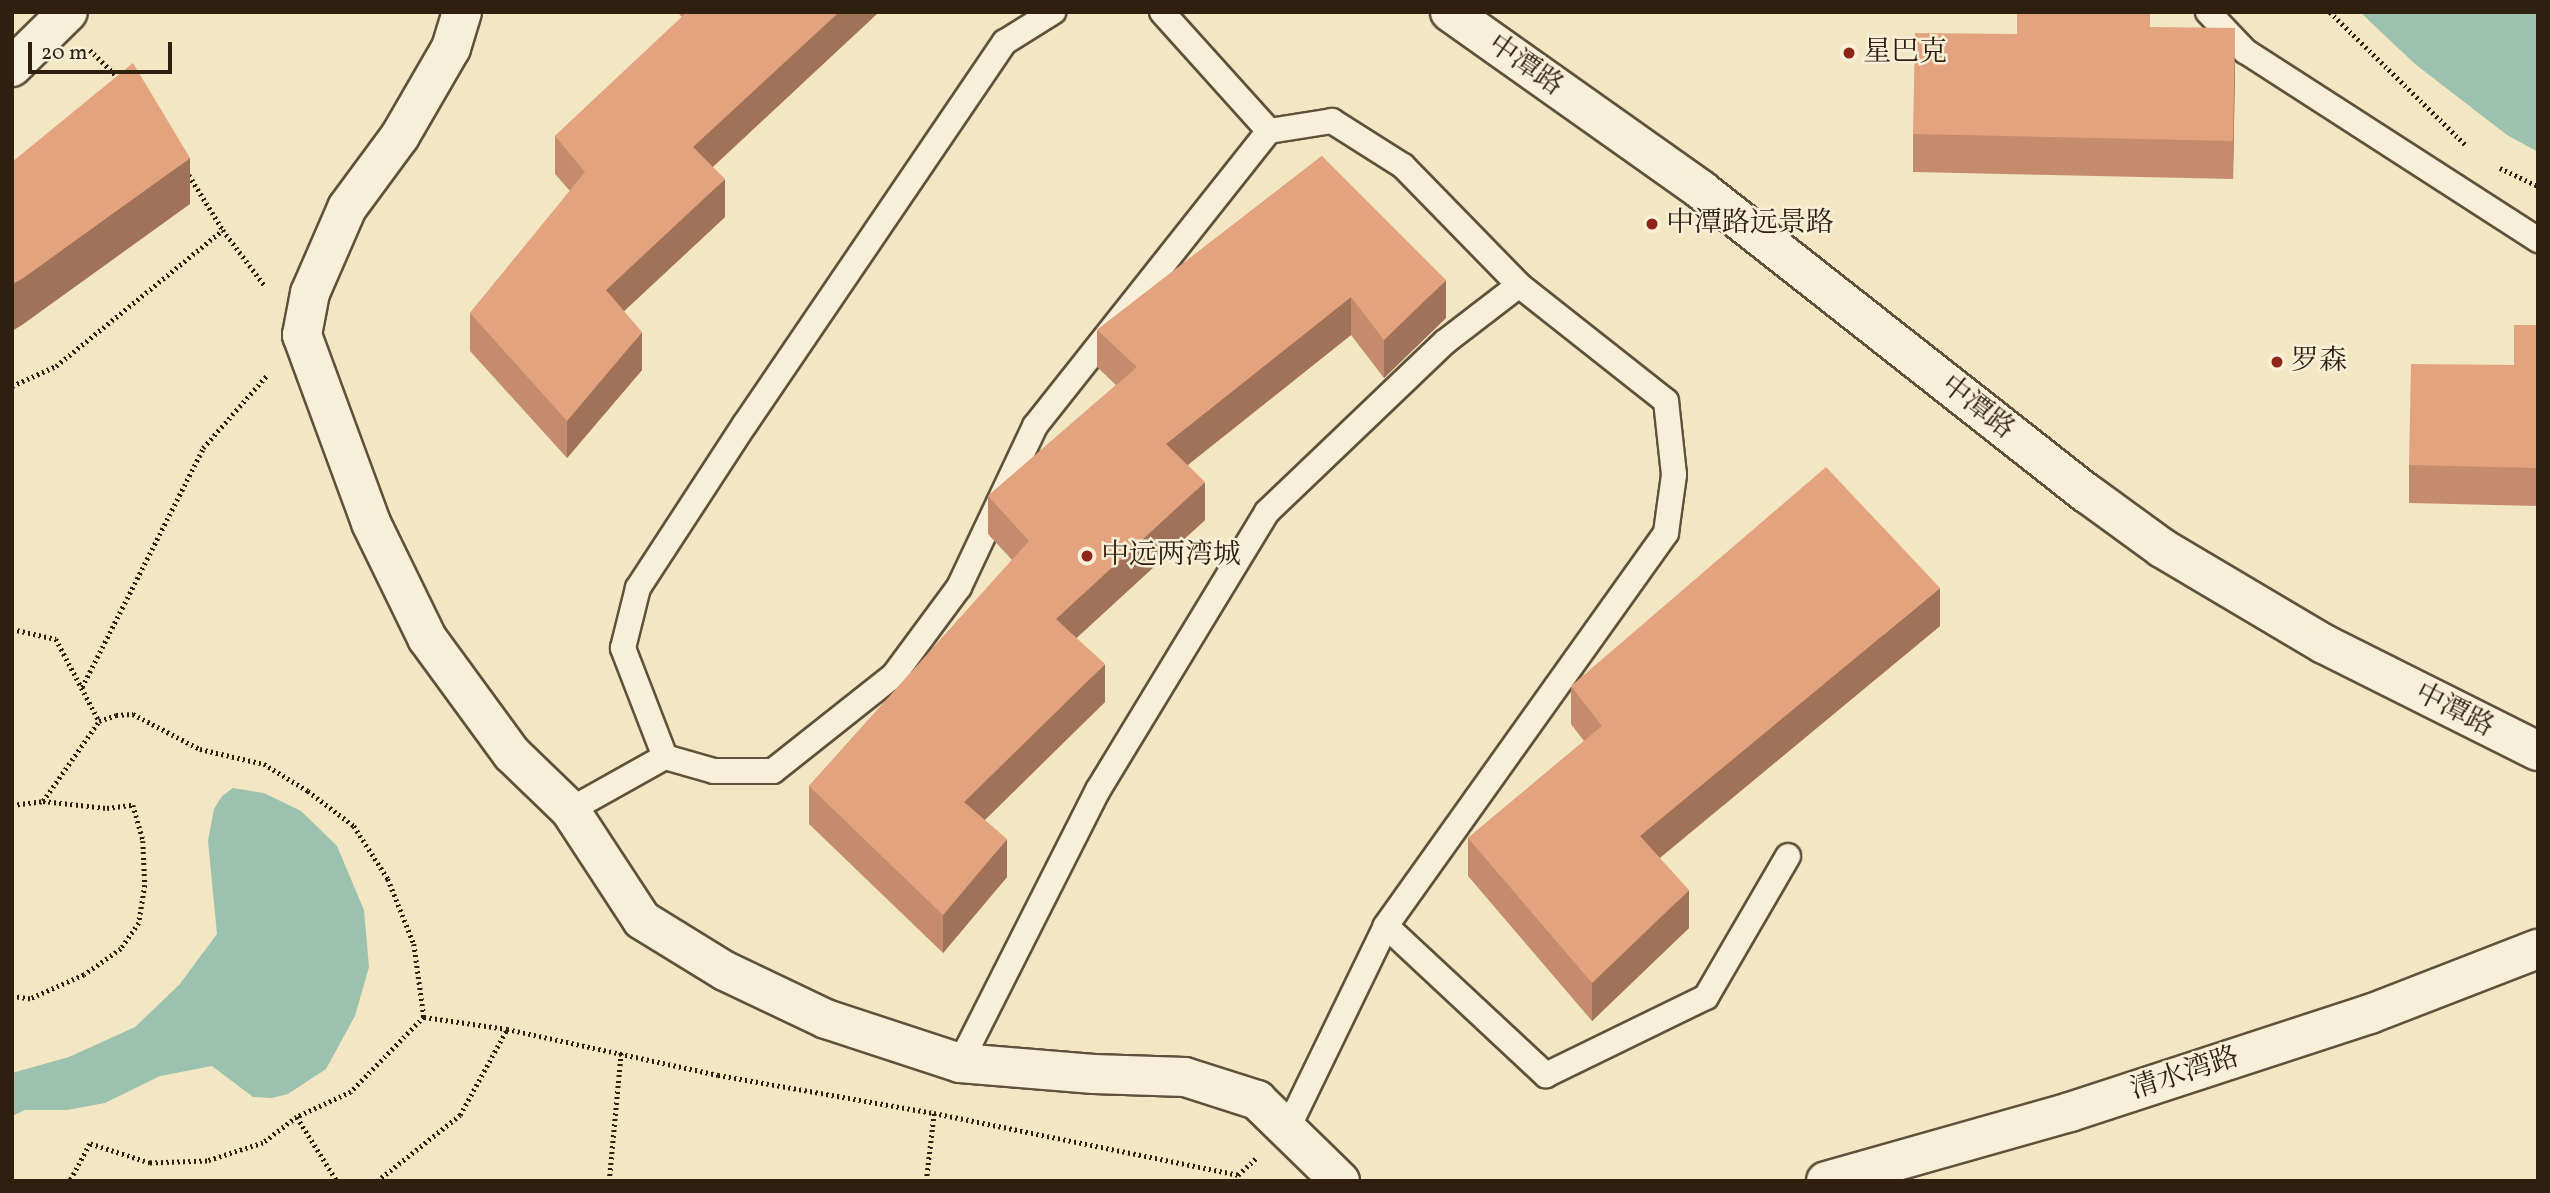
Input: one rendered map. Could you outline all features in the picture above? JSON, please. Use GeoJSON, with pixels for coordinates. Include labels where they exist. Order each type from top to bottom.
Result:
{"type":"FeatureCollection","features":[{"type":"Feature","properties":{"kind":"street"},"geometry":{"type":"LineString","coordinates":[[462,12],[451,48],[400,136],[347,208],[310,293],[302,335],[372,523],[427,638],[512,754],[570,810],[642,920],[725,971],[825,1019],[960,1063],[1094,1074],[1185,1077],[1256,1100],[1340,1181]]}},
{"type":"Feature","properties":{"kind":"street","name":"中潭路"},"geometry":{"type":"LineString","coordinates":[[1450,12],[1701,190],[2077,486],[2162,548],[2324,644],[2538,751]]}},
{"type":"Feature","properties":{"kind":"street"},"geometry":{"type":"LineString","coordinates":[[12,67],[64,17]]}},
{"type":"Feature","properties":{"kind":"street","name":"清水湾路"},"geometry":{"type":"LineString","coordinates":[[1826,1181],[2070,1112],[2370,1014],[2538,949]]}},
{"type":"Feature","properties":{"kind":"lane"},"geometry":{"type":"LineString","coordinates":[[665,757],[623,648],[638,588],[745,424],[1005,43],[1053,12]]}},
{"type":"Feature","properties":{"kind":"lane"},"geometry":{"type":"LineString","coordinates":[[1162,12],[1269,131]]}},
{"type":"Feature","properties":{"kind":"lane"},"geometry":{"type":"LineString","coordinates":[[2208,12],[2245,51],[2538,240]]}},
{"type":"Feature","properties":{"kind":"lane"},"geometry":{"type":"LineString","coordinates":[[570,810],[665,757],[714,771],[773,771],[894,676],[959,587],[1035,426],[1269,131],[1332,121],[1404,166],[1520,285],[1666,401],[1674,475],[1666,533],[1386,926],[1287,1128]]}},
{"type":"Feature","properties":{"kind":"lane"},"geometry":{"type":"LineString","coordinates":[[960,1063],[1098,790],[1267,512],[1445,342],[1520,285]]}},
{"type":"Feature","properties":{"kind":"lane"},"geometry":{"type":"LineString","coordinates":[[1386,926],[1546,1074],[1706,997],[1788,856]]}},
{"type":"Feature","properties":{"kind":"path"},"geometry":{"type":"LineString","coordinates":[[2330,12],[2468,147]]}},
{"type":"Feature","properties":{"kind":"path"},"geometry":{"type":"LineString","coordinates":[[64,17],[126,86]]}},
{"type":"Feature","properties":{"kind":"path"},"geometry":{"type":"LineString","coordinates":[[2490,162],[2538,186]]}},
{"type":"Feature","properties":{"kind":"path"},"geometry":{"type":"LineString","coordinates":[[82,687],[202,449],[302,335],[223,230],[187,173]]}},
{"type":"Feature","properties":{"kind":"path"},"geometry":{"type":"LineString","coordinates":[[12,386],[56,366],[223,230]]}},
{"type":"Feature","properties":{"kind":"path"},"geometry":{"type":"LineString","coordinates":[[12,629],[56,639],[99,721]]}},
{"type":"Feature","properties":{"kind":"path"},"geometry":{"type":"LineString","coordinates":[[43,801],[99,721],[133,714],[200,749],[264,764],[309,791],[354,826],[388,879],[414,944],[424,1017]]}},
{"type":"Feature","properties":{"kind":"path"},"geometry":{"type":"LineString","coordinates":[[12,805],[43,801],[107,808],[133,805],[143,841],[144,898],[139,923],[121,949],[84,975],[30,999],[12,996]]}},
{"type":"Feature","properties":{"kind":"path"},"geometry":{"type":"LineString","coordinates":[[424,1017],[506,1029],[621,1051],[718,1075],[934,1113],[1238,1175]]}},
{"type":"Feature","properties":{"kind":"path"},"geometry":{"type":"LineString","coordinates":[[70,1181],[90,1144],[150,1163],[207,1161],[263,1143],[297,1117],[351,1092],[424,1017]]}},
{"type":"Feature","properties":{"kind":"path"},"geometry":{"type":"LineString","coordinates":[[377,1181],[460,1115],[506,1029]]}},
{"type":"Feature","properties":{"kind":"path"},"geometry":{"type":"LineString","coordinates":[[608,1181],[621,1051]]}},
{"type":"Feature","properties":{"kind":"path"},"geometry":{"type":"LineString","coordinates":[[926,1181],[934,1113]]}},
{"type":"Feature","properties":{"kind":"path"},"geometry":{"type":"LineString","coordinates":[[297,1117],[337,1181]]}},
{"type":"Feature","properties":{"kind":"shaded area"},"geometry":{"type":"Polygon","coordinates":[[[2360,12],[2538,12],[2538,152],[2507,135],[2415,64],[2360,12]]]}},
{"type":"Feature","properties":{"kind":"shaded area"},"geometry":{"type":"Polygon","coordinates":[[[233,788],[264,793],[301,811],[337,846],[364,910],[369,967],[355,1016],[326,1069],[288,1094],[272,1098],[253,1097],[212,1066],[160,1076],[105,1103],[67,1110],[25,1110],[12,1116],[12,1073],[69,1057],[135,1027],[179,985],[217,934],[208,841],[214,809],[222,796],[233,788]]]}},
{"type":"Feature","properties":{"kind":"building"},"geometry":{"type":"Polygon","coordinates":[[[687,12],[839,12],[693,147],[725,179],[606,290],[642,332],[567,421],[470,313],[585,172],[555,136],[687,12]]]}},
{"type":"Feature","properties":{"kind":"building"},"geometry":{"type":"Polygon","coordinates":[[[2017,12],[2150,12],[2150,27],[2235,28],[2233,141],[1913,134],[1915,33],[2017,34],[2017,12]]]}},
{"type":"Feature","properties":{"kind":"building"},"geometry":{"type":"Polygon","coordinates":[[[133,63],[190,158],[12,284],[12,162],[133,63]]]}},
{"type":"Feature","properties":{"kind":"building","name":"中远两湾城"},"geometry":{"type":"Polygon","coordinates":[[[1322,156],[1446,280],[1384,340],[1351,297],[1166,444],[1205,482],[1056,619],[1105,664],[964,802],[1007,839],[943,915],[809,786],[1029,541],[988,496],[1137,367],[1097,330],[1322,156]]]}},
{"type":"Feature","properties":{"kind":"building"},"geometry":{"type":"Polygon","coordinates":[[[2514,325],[2538,325],[2538,468],[2409,465],[2411,364],[2514,365],[2514,325]]]}},
{"type":"Feature","properties":{"kind":"building"},"geometry":{"type":"Polygon","coordinates":[[[1826,467],[1940,588],[1640,836],[1689,890],[1592,983],[1468,838],[1602,726],[1571,686],[1826,467]]]}},
{"type":"Feature","properties":{"kind":"place","name":"星巴克"},"geometry":{"type":"Point","coordinates":[1849,53]}},
{"type":"Feature","properties":{"kind":"place","name":"中潭路远景路"},"geometry":{"type":"Point","coordinates":[1652,224]}},
{"type":"Feature","properties":{"kind":"place","name":"罗森"},"geometry":{"type":"Point","coordinates":[2277,362]}},
{"type":"Feature","properties":{"kind":"place","name":"中远两湾城"},"geometry":{"type":"Point","coordinates":[1087,556]}}]}
